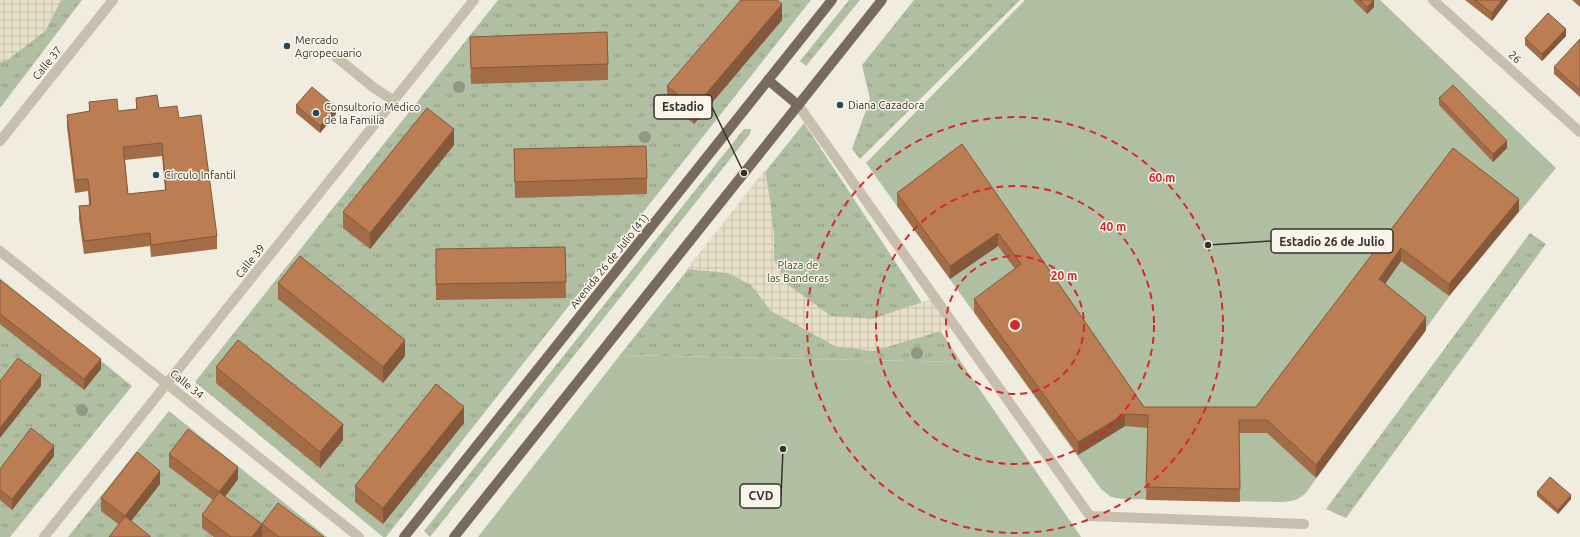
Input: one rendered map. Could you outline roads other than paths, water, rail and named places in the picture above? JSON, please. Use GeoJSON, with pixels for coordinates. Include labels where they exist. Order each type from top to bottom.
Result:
{"type":"FeatureCollection","features":[{"type":"Feature","properties":{"kind":"main road","name":"Avenida 26 de Julio (41)"},"geometry":{"type":"LineString","coordinates":[[404,537],[832,0]]}},
{"type":"Feature","properties":{"kind":"main road"},"geometry":{"type":"LineString","coordinates":[[454,537],[882,0]]}},
{"type":"Feature","properties":{"kind":"main road"},"geometry":{"type":"LineString","coordinates":[[768,80],[798,105]]}},
{"type":"Feature","properties":{"kind":"street","name":"Calle 37"},"geometry":{"type":"LineString","coordinates":[[0,141],[113,0]]}},
{"type":"Feature","properties":{"kind":"street","name":"Calle 39"},"geometry":{"type":"LineString","coordinates":[[44,537],[474,0]]}},
{"type":"Feature","properties":{"kind":"street","name":"26"},"geometry":{"type":"LineString","coordinates":[[1433,0],[1580,132]]}},
{"type":"Feature","properties":{"kind":"street"},"geometry":{"type":"LineString","coordinates":[[336,57],[373,87],[394,100]]}},
{"type":"Feature","properties":{"kind":"street"},"geometry":{"type":"LineString","coordinates":[[798,105],[1090,516],[1304,524]]}},
{"type":"Feature","properties":{"kind":"street","name":"Calle 34"},"geometry":{"type":"LineString","coordinates":[[0,251],[359,537]]}},
{"type":"Feature","properties":{"kind":"place","name":"Mercado Agropecuario"},"geometry":{"type":"Point","coordinates":[287,46]}},
{"type":"Feature","properties":{"kind":"place","name":"Diana Cazadora"},"geometry":{"type":"Point","coordinates":[840,105]}},
{"type":"Feature","properties":{"kind":"place","name":"Consultorio Médico de la Familia"},"geometry":{"type":"Point","coordinates":[316,113]}},
{"type":"Feature","properties":{"kind":"place","name":"Estadio"},"geometry":{"type":"Point","coordinates":[744,173]}},
{"type":"Feature","properties":{"kind":"place","name":"Círculo Infantil"},"geometry":{"type":"Point","coordinates":[156,175]}},
{"type":"Feature","properties":{"kind":"place","name":"Estadio 26 de Julio"},"geometry":{"type":"Point","coordinates":[1208,245]}},
{"type":"Feature","properties":{"kind":"place","name":"CVD"},"geometry":{"type":"Point","coordinates":[783,449]}},
{"type":"Feature","properties":{"kind":"park label","name":"Plaza de las Banderas"},"geometry":{"type":"Point","coordinates":[798,271]}}]}
